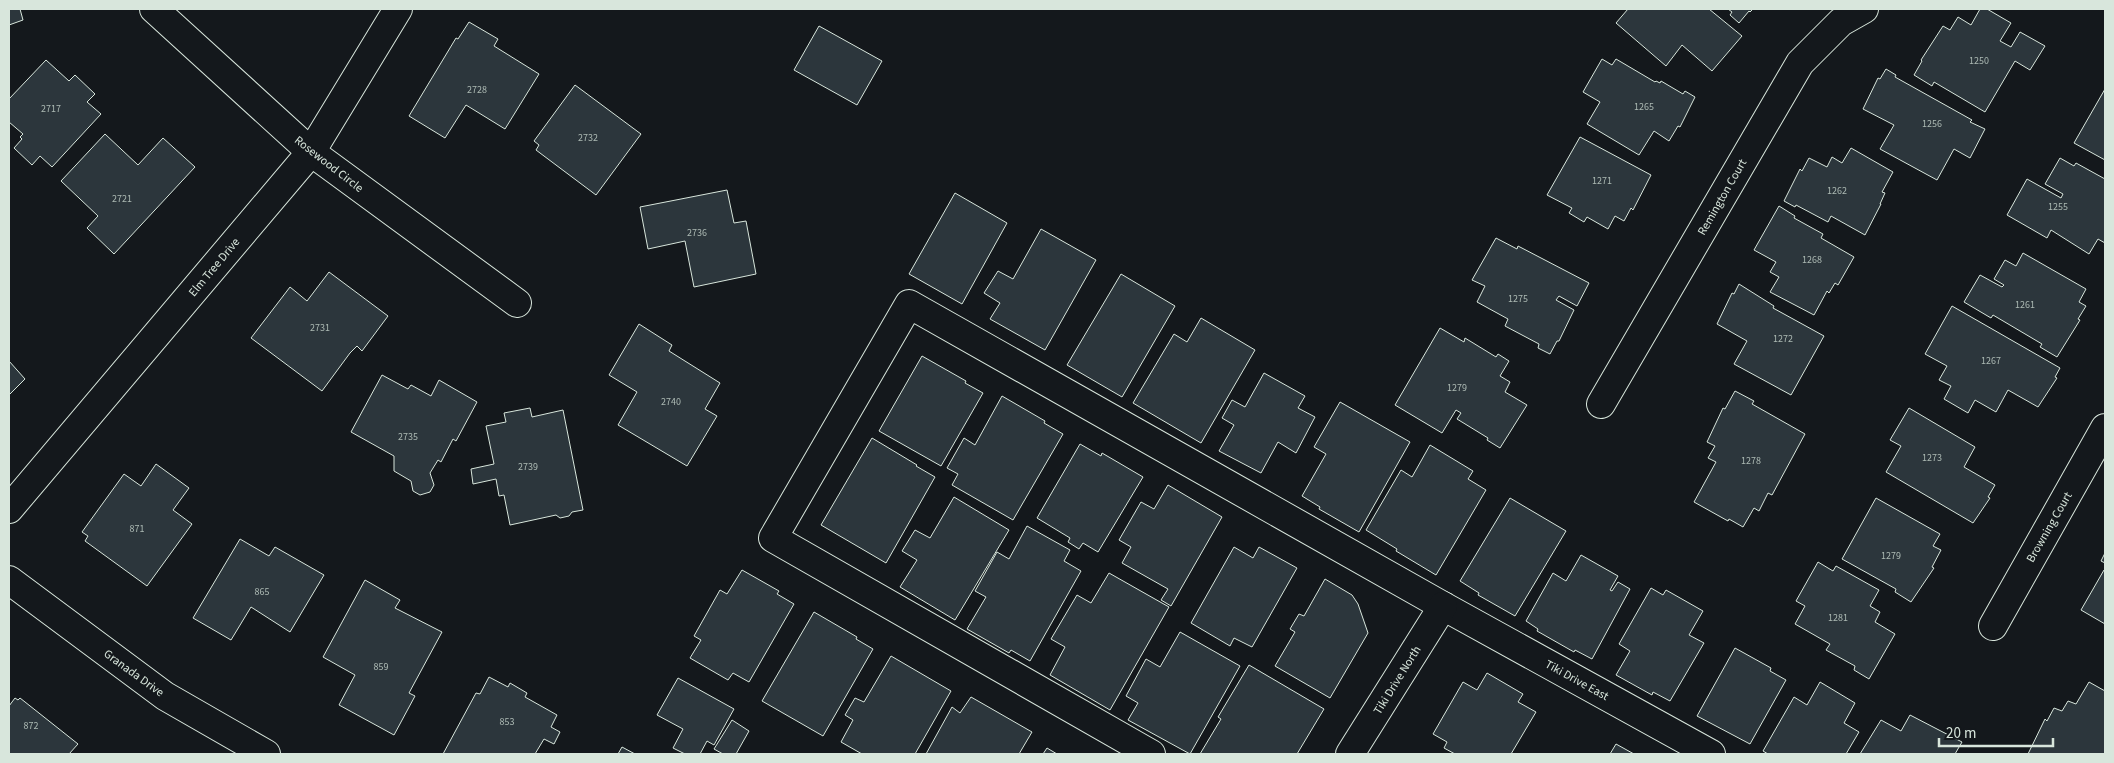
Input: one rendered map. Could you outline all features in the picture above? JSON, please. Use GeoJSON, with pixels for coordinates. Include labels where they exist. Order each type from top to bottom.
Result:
{"type":"FeatureCollection","features":[{"type":"Feature","properties":{"kind":"street","name":"Rosewood Circle"},"geometry":{"type":"LineString","coordinates":[[154,9],[311,152],[517,303]]}},
{"type":"Feature","properties":{"kind":"street","name":"Elm Tree Drive"},"geometry":{"type":"LineString","coordinates":[[9,509],[311,152],[398,9]]}},
{"type":"Feature","properties":{"kind":"street","name":"Remington Court"},"geometry":{"type":"LineString","coordinates":[[1601,404],[1800,64],[1841,22],[1864,9]]}},
{"type":"Feature","properties":{"kind":"street","name":"Tiki Drive East"},"geometry":{"type":"LineString","coordinates":[[1151,754],[773,538],[909,304],[1443,606],[1711,754]]}},
{"type":"Feature","properties":{"kind":"street","name":"Browning Court"},"geometry":{"type":"LineString","coordinates":[[1993,626],[2105,428]]}},
{"type":"Feature","properties":{"kind":"street","name":"Granada Drive"},"geometry":{"type":"LineString","coordinates":[[9,580],[165,696],[266,754]]}},
{"type":"Feature","properties":{"kind":"street","name":"Tiki Drive North"},"geometry":{"type":"LineString","coordinates":[[1350,754],[1443,606]]}},
{"type":"Feature","properties":{"kind":"building"},"geometry":{"type":"Polygon","coordinates":[[[9,9],[20,9],[23,20],[9,25],[9,9]]]}},
{"type":"Feature","properties":{"kind":"building"},"geometry":{"type":"Polygon","coordinates":[[[1628,9],[1709,9],[1742,36],[1712,71],[1682,45],[1666,66],[1616,23],[1628,9]]]}},
{"type":"Feature","properties":{"kind":"building"},"geometry":{"type":"Polygon","coordinates":[[[1728,9],[1753,9],[1739,23],[1730,15],[1732,12],[1728,9]]]}},
{"type":"Feature","properties":{"kind":"building"},"geometry":{"type":"Polygon","coordinates":[[[1980,9],[1987,9],[2011,23],[2000,41],[2011,47],[2020,32],[2045,46],[2030,70],[2015,61],[1985,112],[1934,82],[1932,86],[1914,75],[1921,60],[1943,26],[1950,30],[1958,17],[1971,25],[1980,9]]]}},
{"type":"Feature","properties":{"kind":"building"},"geometry":{"type":"Polygon","coordinates":[[[469,22],[498,39],[494,46],[539,74],[505,129],[466,105],[445,138],[409,116],[456,38],[458,39],[469,22]]]}},
{"type":"Feature","properties":{"kind":"building"},"geometry":{"type":"Polygon","coordinates":[[[819,26],[882,61],[857,105],[794,70],[819,26]]]}},
{"type":"Feature","properties":{"kind":"building"},"geometry":{"type":"Polygon","coordinates":[[[1602,59],[1612,65],[1616,59],[1655,82],[1660,83],[1661,81],[1683,94],[1685,91],[1695,97],[1680,127],[1678,126],[1669,141],[1654,131],[1639,155],[1587,124],[1600,102],[1583,92],[1602,59]]]}},
{"type":"Feature","properties":{"kind":"building"},"geometry":{"type":"Polygon","coordinates":[[[46,60],[69,81],[75,75],[95,94],[87,102],[101,114],[52,167],[40,156],[32,165],[14,148],[22,139],[20,137],[23,134],[9,122],[9,99],[46,60]]]}},
{"type":"Feature","properties":{"kind":"building"},"geometry":{"type":"Polygon","coordinates":[[[1886,69],[1896,75],[1895,77],[1985,129],[1970,158],[1954,149],[1937,180],[1880,149],[1894,125],[1863,109],[1878,78],[1880,79],[1886,69]]]}},
{"type":"Feature","properties":{"kind":"building"},"geometry":{"type":"Polygon","coordinates":[[[575,85],[641,134],[596,195],[536,150],[539,145],[534,141],[575,85]]]}},
{"type":"Feature","properties":{"kind":"building"},"geometry":{"type":"Polygon","coordinates":[[[2105,89],[2105,160],[2074,143],[2105,89]]]}},
{"type":"Feature","properties":{"kind":"building"},"geometry":{"type":"Polygon","coordinates":[[[105,134],[138,165],[163,138],[195,167],[114,254],[87,228],[98,216],[61,181],[105,134]]]}},
{"type":"Feature","properties":{"kind":"building"},"geometry":{"type":"Polygon","coordinates":[[[1580,137],[1651,175],[1633,210],[1631,208],[1624,221],[1615,216],[1608,229],[1587,217],[1584,222],[1569,213],[1572,208],[1547,195],[1580,137]]]}},
{"type":"Feature","properties":{"kind":"building"},"geometry":{"type":"Polygon","coordinates":[[[1851,148],[1893,172],[1882,192],[1885,193],[1881,204],[1865,235],[1831,216],[1828,222],[1796,205],[1795,207],[1784,201],[1800,169],[1802,171],[1809,158],[1827,167],[1832,157],[1842,163],[1851,148]]]}},
{"type":"Feature","properties":{"kind":"building"},"geometry":{"type":"Polygon","coordinates":[[[2060,158],[2074,166],[2076,163],[2105,179],[2105,243],[2098,239],[2089,254],[2051,230],[2047,238],[2007,215],[2027,179],[2061,198],[2063,194],[2045,184],[2060,158]]]}},
{"type":"Feature","properties":{"kind":"building"},"geometry":{"type":"Polygon","coordinates":[[[727,190],[734,223],[746,221],[756,274],[694,287],[685,241],[648,249],[640,207],[727,190]]]}},
{"type":"Feature","properties":{"kind":"building"},"geometry":{"type":"Polygon","coordinates":[[[955,193],[1007,223],[962,304],[909,274],[955,193]]]}},
{"type":"Feature","properties":{"kind":"building"},"geometry":{"type":"Polygon","coordinates":[[[1779,206],[1795,216],[1794,218],[1823,234],[1821,238],[1854,257],[1838,285],[1835,283],[1829,293],[1827,291],[1814,315],[1770,292],[1779,277],[1770,272],[1776,262],[1754,250],[1779,206]]]}},
{"type":"Feature","properties":{"kind":"building"},"geometry":{"type":"Polygon","coordinates":[[[1041,229],[1096,260],[1045,350],[990,319],[1000,303],[984,293],[998,271],[1013,279],[1041,229]]]}},
{"type":"Feature","properties":{"kind":"building"},"geometry":{"type":"Polygon","coordinates":[[[1496,238],[1517,249],[1518,246],[1589,283],[1577,306],[1559,296],[1556,300],[1574,310],[1559,341],[1557,341],[1550,354],[1538,348],[1539,344],[1505,326],[1508,319],[1477,302],[1485,286],[1472,280],[1496,238]]]}},
{"type":"Feature","properties":{"kind":"building"},"geometry":{"type":"Polygon","coordinates":[[[2023,253],[2086,289],[2079,302],[2086,306],[2078,319],[2080,320],[2057,357],[2040,347],[2042,344],[1993,315],[1991,318],[1964,302],[1980,275],[2002,287],[2004,285],[1994,279],[2005,260],[2016,266],[2023,253]]]}},
{"type":"Feature","properties":{"kind":"building"},"geometry":{"type":"Polygon","coordinates":[[[329,272],[388,316],[362,351],[357,346],[350,353],[322,391],[251,338],[290,287],[307,301],[329,272]]]}},
{"type":"Feature","properties":{"kind":"building"},"geometry":{"type":"Polygon","coordinates":[[[1121,274],[1175,306],[1122,397],[1067,365],[1121,274]]]}},
{"type":"Feature","properties":{"kind":"building"},"geometry":{"type":"Polygon","coordinates":[[[1739,284],[1774,306],[1773,308],[1824,336],[1791,395],[1734,364],[1747,341],[1717,324],[1732,293],[1734,294],[1739,284]]]}},
{"type":"Feature","properties":{"kind":"building"},"geometry":{"type":"Polygon","coordinates":[[[1952,306],[2060,368],[2055,377],[2057,378],[2038,407],[2008,390],[1996,412],[1975,400],[1968,413],[1944,399],[1951,386],[1939,380],[1947,366],[1925,354],[1952,306]]]}},
{"type":"Feature","properties":{"kind":"building"},"geometry":{"type":"Polygon","coordinates":[[[1201,318],[1255,350],[1201,443],[1133,403],[1174,334],[1187,342],[1201,318]]]}},
{"type":"Feature","properties":{"kind":"building"},"geometry":{"type":"Polygon","coordinates":[[[639,324],[672,345],[669,351],[720,383],[705,409],[717,416],[687,466],[618,425],[637,392],[609,375],[639,324]]]}},
{"type":"Feature","properties":{"kind":"building"},"geometry":{"type":"Polygon","coordinates":[[[1440,328],[1464,342],[1465,338],[1496,357],[1498,354],[1509,361],[1500,376],[1510,382],[1505,392],[1527,405],[1500,448],[1487,440],[1488,438],[1457,419],[1461,413],[1456,410],[1442,433],[1395,405],[1440,328]]]}},
{"type":"Feature","properties":{"kind":"building"},"geometry":{"type":"Polygon","coordinates":[[[922,356],[983,393],[941,466],[879,431],[922,356]]]}},
{"type":"Feature","properties":{"kind":"building"},"geometry":{"type":"Polygon","coordinates":[[[9,361],[25,379],[9,395],[9,361]]]}},
{"type":"Feature","properties":{"kind":"building"},"geometry":{"type":"Polygon","coordinates":[[[1264,373],[1305,396],[1298,408],[1315,417],[1296,453],[1278,442],[1261,473],[1219,451],[1234,425],[1222,418],[1232,400],[1245,407],[1264,373]]]}},
{"type":"Feature","properties":{"kind":"building"},"geometry":{"type":"Polygon","coordinates":[[[382,375],[408,389],[411,385],[431,396],[439,380],[477,402],[456,441],[453,439],[441,462],[438,460],[430,473],[434,485],[430,492],[420,495],[413,491],[411,481],[394,471],[394,456],[351,432],[382,375]]]}},
{"type":"Feature","properties":{"kind":"building"},"geometry":{"type":"Polygon","coordinates":[[[1735,391],[1754,401],[1752,404],[1805,434],[1772,495],[1768,493],[1759,511],[1754,508],[1743,527],[1694,502],[1716,462],[1708,458],[1715,446],[1707,442],[1723,408],[1725,409],[1735,391]]]}},
{"type":"Feature","properties":{"kind":"building"},"geometry":{"type":"Polygon","coordinates":[[[1002,396],[1045,421],[1044,423],[1063,434],[1013,520],[952,485],[958,474],[947,468],[964,438],[975,445],[1002,396]]]}},
{"type":"Feature","properties":{"kind":"building"},"geometry":{"type":"Polygon","coordinates":[[[1340,402],[1410,442],[1359,532],[1319,509],[1320,507],[1302,496],[1326,454],[1314,447],[1340,402]]]}},
{"type":"Feature","properties":{"kind":"building"},"geometry":{"type":"Polygon","coordinates":[[[530,408],[532,417],[563,410],[583,510],[572,512],[569,516],[560,518],[556,515],[510,525],[504,495],[499,496],[496,479],[473,484],[471,469],[494,464],[486,426],[506,422],[504,413],[530,408]]]}},
{"type":"Feature","properties":{"kind":"building"},"geometry":{"type":"Polygon","coordinates":[[[1909,408],[1975,447],[1964,467],[1995,485],[1988,497],[1990,498],[1973,523],[1886,472],[1901,446],[1890,440],[1909,408]]]}},
{"type":"Feature","properties":{"kind":"building"},"geometry":{"type":"Polygon","coordinates":[[[872,438],[935,477],[886,563],[821,525],[872,438]]]}},
{"type":"Feature","properties":{"kind":"building"},"geometry":{"type":"Polygon","coordinates":[[[1080,444],[1101,456],[1102,453],[1143,477],[1098,552],[1083,543],[1079,549],[1068,542],[1070,538],[1037,518],[1080,444]]]}},
{"type":"Feature","properties":{"kind":"building"},"geometry":{"type":"Polygon","coordinates":[[[1430,445],[1473,471],[1468,479],[1486,490],[1436,575],[1366,530],[1401,470],[1412,477],[1430,445]]]}},
{"type":"Feature","properties":{"kind":"building"},"geometry":{"type":"Polygon","coordinates":[[[156,464],[189,488],[173,510],[192,524],[147,586],[85,541],[88,536],[82,532],[124,474],[141,486],[156,464]]]}},
{"type":"Feature","properties":{"kind":"building"},"geometry":{"type":"Polygon","coordinates":[[[1168,485],[1222,517],[1171,606],[1161,600],[1168,589],[1122,563],[1131,547],[1119,540],[1141,502],[1154,509],[1168,485]]]}},
{"type":"Feature","properties":{"kind":"building"},"geometry":{"type":"Polygon","coordinates":[[[954,497],[1009,530],[955,620],[900,587],[917,560],[902,551],[915,530],[930,538],[954,497]]]}},
{"type":"Feature","properties":{"kind":"building"},"geometry":{"type":"Polygon","coordinates":[[[1510,498],[1566,531],[1515,616],[1478,595],[1479,593],[1460,581],[1510,498]]]}},
{"type":"Feature","properties":{"kind":"building"},"geometry":{"type":"Polygon","coordinates":[[[1876,498],[1940,534],[1933,546],[1941,550],[1932,567],[1934,568],[1911,602],[1895,592],[1896,589],[1842,559],[1876,498]]]}},
{"type":"Feature","properties":{"kind":"building"},"geometry":{"type":"Polygon","coordinates":[[[1027,526],[1070,550],[1064,561],[1081,571],[1030,661],[1011,650],[1009,653],[967,629],[986,597],[975,591],[997,552],[1009,559],[1027,526]]]}},
{"type":"Feature","properties":{"kind":"building"},"geometry":{"type":"Polygon","coordinates":[[[240,539],[269,556],[275,547],[324,575],[290,632],[251,607],[231,640],[193,618],[240,539]]]}},
{"type":"Feature","properties":{"kind":"building"},"geometry":{"type":"Polygon","coordinates":[[[1234,547],[1253,558],[1259,547],[1297,568],[1252,647],[1234,638],[1230,646],[1191,623],[1234,547]]]}},
{"type":"Feature","properties":{"kind":"building"},"geometry":{"type":"Polygon","coordinates":[[[2105,553],[2105,563],[2101,561],[2105,553]]]}},
{"type":"Feature","properties":{"kind":"building"},"geometry":{"type":"Polygon","coordinates":[[[1581,555],[1618,576],[1610,590],[1612,591],[1618,582],[1630,589],[1592,659],[1575,650],[1574,652],[1537,631],[1538,629],[1526,621],[1553,573],[1566,581],[1581,555]]]}},
{"type":"Feature","properties":{"kind":"building"},"geometry":{"type":"Polygon","coordinates":[[[1818,562],[1833,571],[1836,566],[1879,590],[1870,606],[1880,612],[1875,622],[1895,634],[1869,679],[1854,670],[1855,666],[1826,650],[1830,644],[1795,624],[1805,606],[1796,601],[1818,562]]]}},
{"type":"Feature","properties":{"kind":"building"},"geometry":{"type":"Polygon","coordinates":[[[742,570],[779,591],[777,594],[794,604],[749,682],[733,673],[728,680],[690,658],[701,640],[694,636],[720,590],[727,594],[742,570]]]}},
{"type":"Feature","properties":{"kind":"building"},"geometry":{"type":"Polygon","coordinates":[[[2105,571],[2105,624],[2081,610],[2105,571]]]}},
{"type":"Feature","properties":{"kind":"building"},"geometry":{"type":"Polygon","coordinates":[[[1109,573],[1169,607],[1110,710],[1050,675],[1065,647],[1051,639],[1077,595],[1091,603],[1109,573]]]}},
{"type":"Feature","properties":{"kind":"building"},"geometry":{"type":"Polygon","coordinates":[[[1325,579],[1352,595],[1358,604],[1368,633],[1330,698],[1275,666],[1295,632],[1290,629],[1299,614],[1304,616],[1325,579]]]}},
{"type":"Feature","properties":{"kind":"building"},"geometry":{"type":"Polygon","coordinates":[[[365,580],[400,600],[395,608],[442,632],[409,693],[415,696],[394,735],[339,705],[355,675],[323,657],[365,580]]]}},
{"type":"Feature","properties":{"kind":"building"},"geometry":{"type":"Polygon","coordinates":[[[1651,588],[1663,595],[1666,590],[1703,611],[1689,635],[1704,643],[1670,701],[1653,692],[1652,695],[1616,675],[1630,651],[1619,644],[1651,588]]]}},
{"type":"Feature","properties":{"kind":"building"},"geometry":{"type":"Polygon","coordinates":[[[814,612],[857,637],[856,639],[873,649],[823,736],[762,701],[814,612]]]}},
{"type":"Feature","properties":{"kind":"building"},"geometry":{"type":"Polygon","coordinates":[[[1180,632],[1240,666],[1190,754],[1128,720],[1138,703],[1126,696],[1146,659],[1160,667],[1180,632]]]}},
{"type":"Feature","properties":{"kind":"building"},"geometry":{"type":"Polygon","coordinates":[[[1735,648],[1771,668],[1770,671],[1786,680],[1750,744],[1697,716],[1735,648]]]}},
{"type":"Feature","properties":{"kind":"building"},"geometry":{"type":"Polygon","coordinates":[[[891,656],[951,691],[915,754],[862,754],[841,742],[853,720],[845,715],[855,698],[864,702],[891,656]]]}},
{"type":"Feature","properties":{"kind":"building"},"geometry":{"type":"Polygon","coordinates":[[[1249,665],[1324,709],[1297,754],[1200,754],[1221,719],[1218,717],[1249,665]]]}},
{"type":"Feature","properties":{"kind":"building"},"geometry":{"type":"Polygon","coordinates":[[[1487,673],[1523,694],[1518,702],[1536,712],[1511,754],[1455,754],[1444,748],[1447,742],[1433,734],[1463,682],[1477,690],[1487,673]]]}},
{"type":"Feature","properties":{"kind":"building"},"geometry":{"type":"Polygon","coordinates":[[[489,677],[508,687],[510,683],[527,693],[525,697],[557,715],[551,727],[560,732],[554,744],[544,739],[535,754],[443,754],[476,693],[480,694],[489,677]]]}},
{"type":"Feature","properties":{"kind":"building"},"geometry":{"type":"Polygon","coordinates":[[[678,678],[734,709],[714,745],[707,741],[700,754],[685,754],[673,748],[683,729],[657,715],[678,678]]]}},
{"type":"Feature","properties":{"kind":"building"},"geometry":{"type":"Polygon","coordinates":[[[1820,682],[1855,703],[1844,723],[1859,732],[1846,754],[1768,754],[1763,751],[1794,697],[1807,705],[1820,682]]]}},
{"type":"Feature","properties":{"kind":"building"},"geometry":{"type":"Polygon","coordinates":[[[2089,682],[2105,691],[2105,754],[2028,754],[2045,719],[2047,721],[2054,708],[2062,711],[2068,701],[2076,704],[2089,682]]]}},
{"type":"Feature","properties":{"kind":"building"},"geometry":{"type":"Polygon","coordinates":[[[971,697],[1032,732],[1019,754],[926,754],[952,707],[960,713],[971,697]]]}},
{"type":"Feature","properties":{"kind":"building"},"geometry":{"type":"Polygon","coordinates":[[[15,698],[18,700],[20,698],[78,744],[69,754],[9,754],[9,706],[15,698]]]}},
{"type":"Feature","properties":{"kind":"building"},"geometry":{"type":"Polygon","coordinates":[[[1910,715],[1962,742],[1955,754],[1860,754],[1881,720],[1901,731],[1910,715]]]}},
{"type":"Feature","properties":{"kind":"building"},"geometry":{"type":"Polygon","coordinates":[[[732,720],[749,731],[736,754],[723,754],[714,749],[732,720]]]}},
{"type":"Feature","properties":{"kind":"building"},"geometry":{"type":"Polygon","coordinates":[[[1616,744],[1634,754],[1610,754],[1616,744]]]}},
{"type":"Feature","properties":{"kind":"building"},"geometry":{"type":"Polygon","coordinates":[[[622,747],[635,754],[618,754],[622,747]]]}},
{"type":"Feature","properties":{"kind":"building"},"geometry":{"type":"Polygon","coordinates":[[[1047,748],[1057,754],[1043,754],[1047,748]]]}}]}
